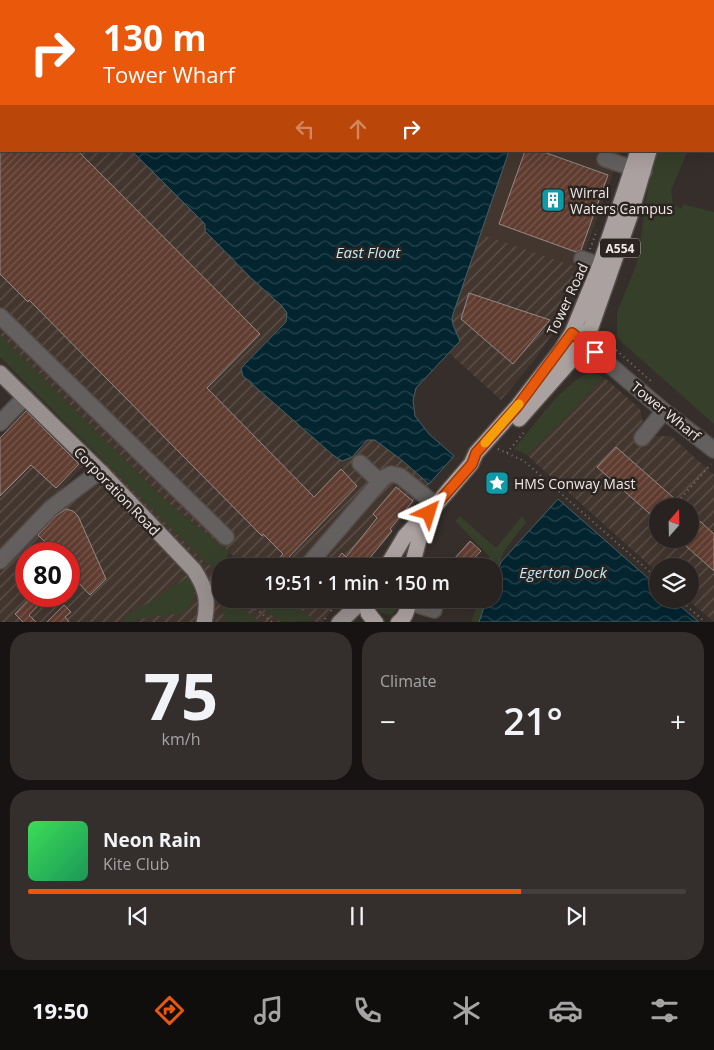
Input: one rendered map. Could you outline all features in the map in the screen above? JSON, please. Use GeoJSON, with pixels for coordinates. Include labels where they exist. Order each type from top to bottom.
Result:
{"type":"FeatureCollection","features":[{"type":"Feature","properties":{"kind":"highway","name":"Tower Road"},"geometry":{"type":"LineString","coordinates":[[638,152],[639,171]]}},
{"type":"Feature","properties":{"kind":"highway","name":"Tower Road"},"geometry":{"type":"LineString","coordinates":[[392,558],[405,536],[472,464],[476,453],[577,338],[590,327],[606,267],[639,171],[648,152]]}},
{"type":"Feature","properties":{"kind":"highway","name":"Tower Road"},"geometry":{"type":"LineString","coordinates":[[472,464],[483,460],[572,359],[577,338]]}},
{"type":"Feature","properties":{"kind":"highway","name":"Tower Road"},"geometry":{"type":"LineString","coordinates":[[414,558],[419,539],[432,509]]}},
{"type":"Feature","properties":{"kind":"highway"},"geometry":{"type":"LineString","coordinates":[[367,608],[368,613],[376,622]]}},
{"type":"Feature","properties":{"kind":"highway"},"geometry":{"type":"LineString","coordinates":[[398,622],[404,618],[407,608]]}},
{"type":"Feature","properties":{"kind":"highway"},"geometry":{"type":"LineString","coordinates":[[410,608],[415,622]]}},
{"type":"Feature","properties":{"kind":"main road","name":"Corporation Road"},"geometry":{"type":"LineString","coordinates":[[0,373],[100,471],[194,570],[205,591],[206,613],[204,622]]}},
{"type":"Feature","properties":{"kind":"main road"},"geometry":{"type":"LineString","coordinates":[[339,622],[355,608]]}},
{"type":"Feature","properties":{"kind":"street"},"geometry":{"type":"LineString","coordinates":[[606,159],[639,171]]}},
{"type":"Feature","properties":{"kind":"street"},"geometry":{"type":"LineString","coordinates":[[582,259],[606,267]]}},
{"type":"Feature","properties":{"kind":"street"},"geometry":{"type":"LineString","coordinates":[[0,316],[226,537]]}},
{"type":"Feature","properties":{"kind":"street","name":"Tower Wharf"},"geometry":{"type":"LineString","coordinates":[[577,338],[714,450]]}},
{"type":"Feature","properties":{"kind":"street"},"geometry":{"type":"LineString","coordinates":[[0,422],[25,397]]}},
{"type":"Feature","properties":{"kind":"street"},"geometry":{"type":"LineString","coordinates":[[642,438],[664,411]]}},
{"type":"Feature","properties":{"kind":"street"},"geometry":{"type":"LineString","coordinates":[[360,463],[380,482]]}},
{"type":"Feature","properties":{"kind":"street"},"geometry":{"type":"LineString","coordinates":[[0,561],[51,508],[100,471]]}},
{"type":"Feature","properties":{"kind":"street"},"geometry":{"type":"LineString","coordinates":[[313,558],[383,478],[391,474],[396,474],[432,509]]}},
{"type":"Feature","properties":{"kind":"street"},"geometry":{"type":"LineString","coordinates":[[205,591],[212,588]]}},
{"type":"Feature","properties":{"kind":"street"},"geometry":{"type":"LineString","coordinates":[[427,608],[434,610]]}},
{"type":"Feature","properties":{"kind":"path"},"geometry":{"type":"LineString","coordinates":[[494,447],[524,461],[649,571]]}},
{"type":"Feature","properties":{"kind":"path"},"geometry":{"type":"LineString","coordinates":[[681,498],[714,460]]}},
{"type":"Feature","properties":{"kind":"path"},"geometry":{"type":"LineString","coordinates":[[255,608],[273,622]]}},
{"type":"Feature","properties":{"kind":"path"},"geometry":{"type":"LineString","coordinates":[[690,608],[706,622]]}},
{"type":"Feature","properties":{"kind":"shaded area"},"geometry":{"type":"Polygon","coordinates":[[[0,152],[133,152],[205,224],[205,231],[287,313],[286,321],[241,368],[352,457],[367,439],[375,440],[429,484],[371,558],[236,558],[167,502],[0,335],[0,152]]]}},
{"type":"Feature","properties":{"kind":"shaded area","name":"Wirral Waters Campus"},"geometry":{"type":"Polygon","coordinates":[[[509,152],[621,152],[579,268],[480,235],[509,152]]]}},
{"type":"Feature","properties":{"kind":"shaded area"},"geometry":{"type":"Polygon","coordinates":[[[480,234],[579,268],[559,324],[533,362],[501,400],[449,353],[460,341],[453,325],[452,317],[480,234]]]}},
{"type":"Feature","properties":{"kind":"shaded area"},"geometry":{"type":"Polygon","coordinates":[[[605,378],[640,409],[643,423],[657,436],[671,436],[714,475],[714,622],[698,608],[699,558],[649,558],[649,565],[527,455],[600,380],[605,378]]]}},
{"type":"Feature","properties":{"kind":"shaded area"},"geometry":{"type":"Polygon","coordinates":[[[27,411],[83,466],[0,550],[0,438],[27,411]]]}},
{"type":"Feature","properties":{"kind":"shaded area"},"geometry":{"type":"Polygon","coordinates":[[[107,464],[206,563],[212,566],[212,608],[263,608],[281,622],[0,622],[0,560],[15,547],[15,607],[80,607],[80,542],[20,542],[107,464]]]}},
{"type":"Feature","properties":{"kind":"shaded area"},"geometry":{"type":"Polygon","coordinates":[[[298,608],[333,608],[323,622],[316,622],[298,608]]]}},
{"type":"Feature","properties":{"kind":"green space"},"geometry":{"type":"Polygon","coordinates":[[[657,152],[688,152],[671,190],[673,204],[681,209],[683,204],[714,212],[714,424],[617,338],[617,312],[637,263],[649,182],[657,152]]]}},
{"type":"Feature","properties":{"kind":"green space"},"geometry":{"type":"Polygon","coordinates":[[[0,335],[167,502],[229,552],[227,558],[212,558],[212,566],[206,563],[0,357],[0,335]]]}},
{"type":"Feature","properties":{"kind":"green space"},"geometry":{"type":"Polygon","coordinates":[[[591,371],[605,378],[600,380],[572,411],[527,455],[514,449],[559,396],[579,378],[591,371]]]}},
{"type":"Feature","properties":{"kind":"green space"},"geometry":{"type":"Polygon","coordinates":[[[460,516],[496,548],[522,516],[526,522],[504,551],[502,558],[489,558],[455,521],[460,516]]]}},
{"type":"Feature","properties":{"kind":"green space"},"geometry":{"type":"Polygon","coordinates":[[[188,577],[194,587],[195,596],[184,613],[125,622],[123,619],[188,577]]]}},
{"type":"Feature","properties":{"kind":"green space"},"geometry":{"type":"Polygon","coordinates":[[[223,608],[242,608],[260,622],[226,622],[223,608]]]}},
{"type":"Feature","properties":{"kind":"green space"},"geometry":{"type":"Polygon","coordinates":[[[263,608],[298,608],[315,621],[281,622],[263,608]]]}},
{"type":"Feature","properties":{"kind":"green space"},"geometry":{"type":"Polygon","coordinates":[[[377,608],[397,608],[391,615],[381,613],[377,608]]]}},
{"type":"Feature","properties":{"kind":"green space"},"geometry":{"type":"Polygon","coordinates":[[[476,608],[484,608],[479,622],[471,622],[476,608]]]}},
{"type":"Feature","properties":{"kind":"water","name":"East Float"},"geometry":{"type":"Polygon","coordinates":[[[133,152],[509,152],[452,317],[453,325],[460,341],[416,388],[413,400],[415,416],[429,434],[454,456],[429,484],[375,440],[367,440],[352,457],[342,461],[243,376],[241,368],[286,322],[287,313],[205,231],[205,224],[133,152]]]}},
{"type":"Feature","properties":{"kind":"water","name":"Egerton Dock"},"geometry":{"type":"Polygon","coordinates":[[[558,499],[649,579],[649,608],[683,608],[699,622],[479,622],[484,608],[502,608],[502,561],[558,499]]]}},
{"type":"Feature","properties":{"kind":"building"},"geometry":{"type":"Polygon","coordinates":[[[0,152],[79,152],[260,334],[207,388],[314,497],[341,469],[357,486],[288,558],[279,558],[283,554],[263,534],[262,536],[29,300],[28,302],[0,274],[0,152]]]}},
{"type":"Feature","properties":{"kind":"building","name":"Wirral Waters Campus"},"geometry":{"type":"Polygon","coordinates":[[[525,152],[544,152],[608,175],[581,250],[576,252],[499,224],[525,152]]]}},
{"type":"Feature","properties":{"kind":"building"},"geometry":{"type":"Polygon","coordinates":[[[469,293],[550,320],[513,364],[461,319],[469,293]]]}},
{"type":"Feature","properties":{"kind":"building"},"geometry":{"type":"Polygon","coordinates":[[[26,411],[79,464],[56,488],[31,465],[0,496],[0,438],[26,411]]]}},
{"type":"Feature","properties":{"kind":"building"},"geometry":{"type":"Polygon","coordinates":[[[616,447],[674,498],[649,498],[649,513],[597,467],[616,447]]]}},
{"type":"Feature","properties":{"kind":"building"},"geometry":{"type":"Polygon","coordinates":[[[396,487],[413,501],[370,558],[338,558],[342,553],[346,557],[377,518],[373,514],[396,487]]]}},
{"type":"Feature","properties":{"kind":"building"},"geometry":{"type":"Polygon","coordinates":[[[66,509],[73,511],[78,516],[106,579],[90,595],[80,585],[80,542],[45,542],[38,535],[57,515],[66,509]]]}},
{"type":"Feature","properties":{"kind":"building"},"geometry":{"type":"Polygon","coordinates":[[[699,520],[714,534],[714,571],[688,548],[699,548],[699,520]]]}},
{"type":"Feature","properties":{"kind":"building"},"geometry":{"type":"Polygon","coordinates":[[[470,541],[481,551],[474,558],[455,558],[470,541]]]}},
{"type":"Feature","properties":{"kind":"building"},"geometry":{"type":"Polygon","coordinates":[[[22,607],[37,607],[29,615],[36,622],[23,622],[15,614],[22,607]]]}},
{"type":"Feature","properties":{"kind":"building"},"geometry":{"type":"Polygon","coordinates":[[[62,607],[66,607],[71,612],[65,617],[69,622],[47,622],[62,607]]]}},
{"type":"Feature","properties":{"kind":"slow traffic"},"geometry":{"type":"LineString","coordinates":[[485,443],[519,404]]}},
{"type":"Feature","properties":{"kind":"place","name":"Wirral Waters Campus"},"geometry":{"type":"Point","coordinates":[553,200]}},
{"type":"Feature","properties":{"kind":"place","name":"HMS Conway Mast"},"geometry":{"type":"Point","coordinates":[497,483]}},
{"type":"Feature","properties":{"kind":"route"},"geometry":{"type":"LineString","coordinates":[[429,513],[472,464],[476,453],[517,407],[572,333],[595,352]]}}]}
